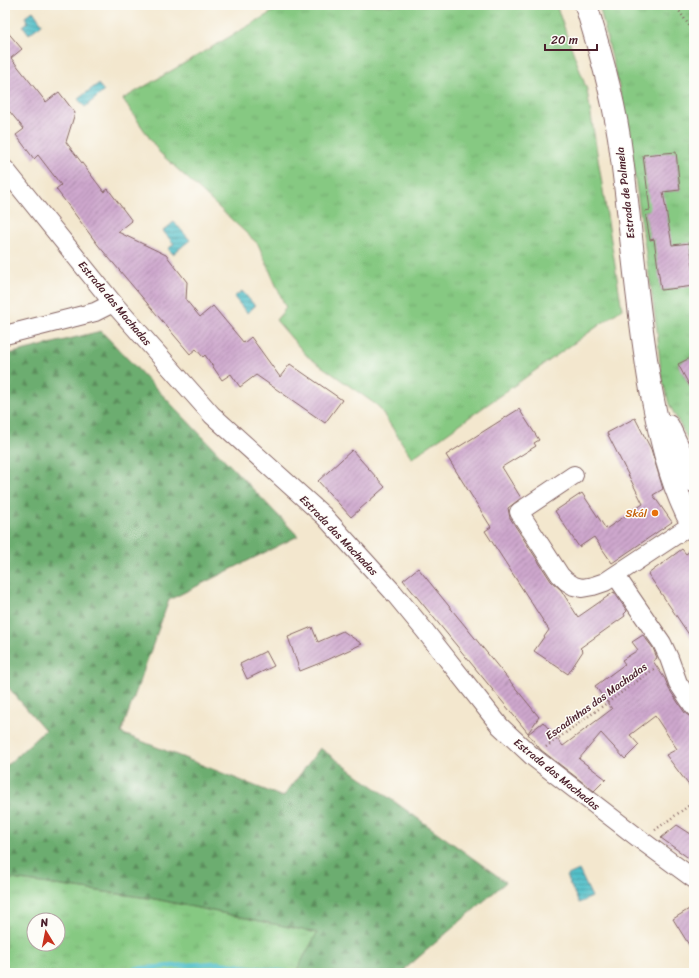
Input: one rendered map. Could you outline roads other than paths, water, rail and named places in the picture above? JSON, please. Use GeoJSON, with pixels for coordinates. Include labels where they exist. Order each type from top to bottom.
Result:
{"type":"FeatureCollection","features":[{"type":"Feature","properties":{"kind":"street","name":"Estrada de Palmela"},"geometry":{"type":"LineString","coordinates":[[586,5],[602,57],[618,136],[645,355],[659,430],[673,483],[693,525]]}},
{"type":"Feature","properties":{"kind":"street","name":"Estrada das Machadas"},"geometry":{"type":"LineString","coordinates":[[5,169],[113,303],[212,415],[324,516],[393,592],[500,726],[533,757],[694,879]]}},
{"type":"Feature","properties":{"kind":"street"},"geometry":{"type":"LineString","coordinates":[[5,335],[95,312],[113,303]]}},
{"type":"Feature","properties":{"kind":"street","name":"Estrada de Palmela"},"geometry":{"type":"LineString","coordinates":[[650,384],[694,481]]}},
{"type":"Feature","properties":{"kind":"street"},"geometry":{"type":"LineString","coordinates":[[574,474],[519,512],[560,576],[574,586],[582,588],[605,582],[693,525]]}},
{"type":"Feature","properties":{"kind":"street"},"geometry":{"type":"LineString","coordinates":[[616,576],[662,643],[670,658],[678,683],[694,708]]}},
{"type":"Feature","properties":{"kind":"water"},"geometry":{"type":"Polygon","coordinates":[[[33,11],[42,24],[29,34],[23,26],[28,22],[25,17],[33,11]]]}},
{"type":"Feature","properties":{"kind":"water"},"geometry":{"type":"Polygon","coordinates":[[[98,84],[104,91],[85,107],[78,99],[98,84]]]}},
{"type":"Feature","properties":{"kind":"water"},"geometry":{"type":"Polygon","coordinates":[[[174,222],[190,240],[173,254],[168,249],[174,244],[163,231],[174,222]]]}},
{"type":"Feature","properties":{"kind":"water"},"geometry":{"type":"Polygon","coordinates":[[[242,291],[255,306],[247,313],[234,297],[242,291]]]}},
{"type":"Feature","properties":{"kind":"water"},"geometry":{"type":"Polygon","coordinates":[[[579,870],[592,897],[579,903],[566,876],[579,870]]]}},
{"type":"Feature","properties":{"kind":"waterway"},"geometry":{"type":"LineString","coordinates":[[126,973],[135,969],[217,963],[292,973]]}},
{"type":"Feature","properties":{"kind":"place","name":"Skál"},"geometry":{"type":"Point","coordinates":[655,513]}}]}
